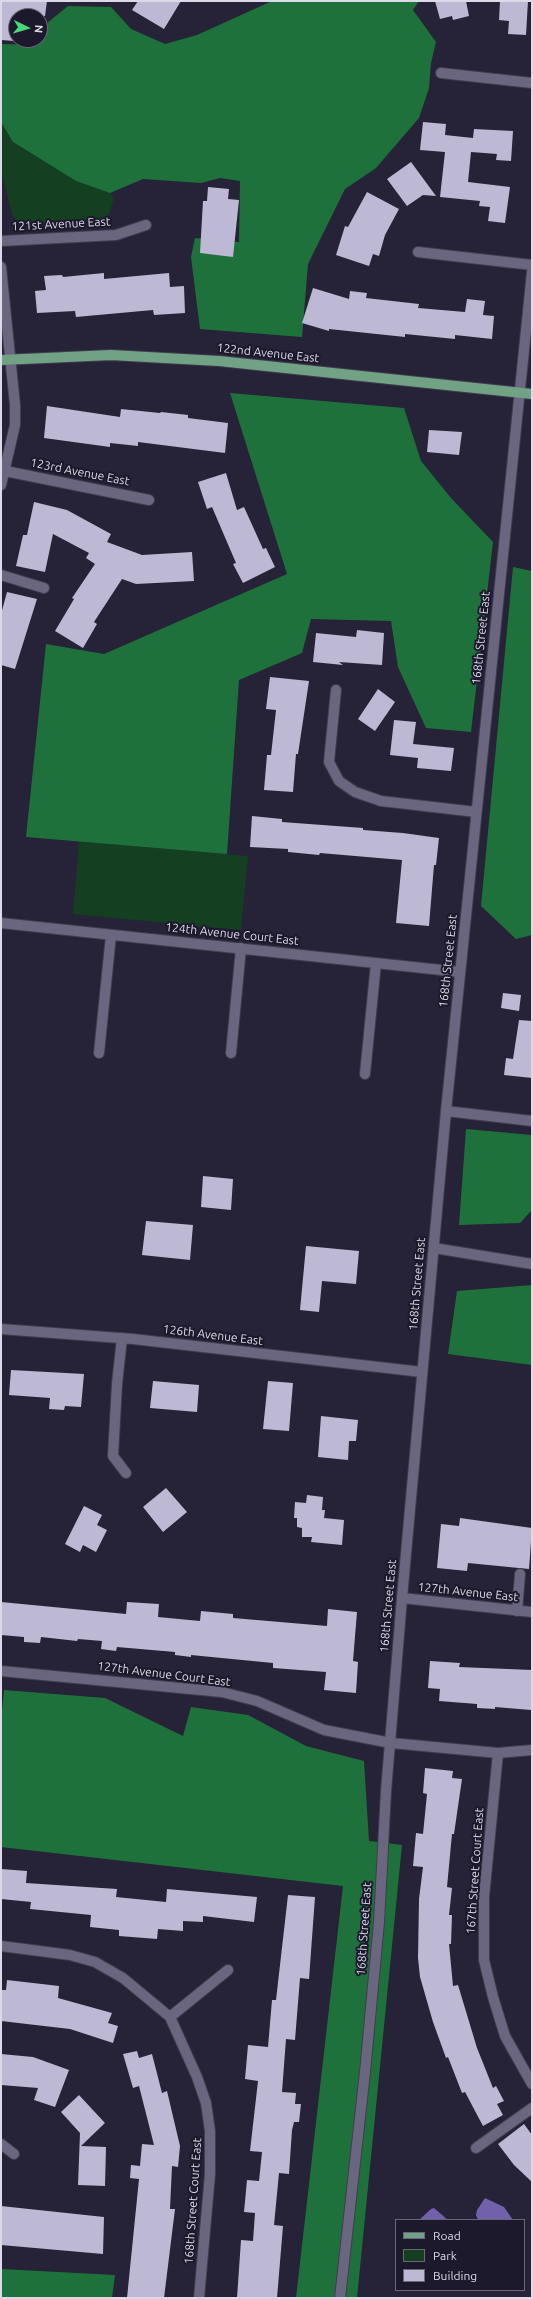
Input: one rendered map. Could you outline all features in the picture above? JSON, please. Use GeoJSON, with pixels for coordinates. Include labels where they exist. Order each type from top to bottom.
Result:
{"type":"FeatureCollection","features":[{"type":"Feature","properties":{"kind":"main road","name":"122nd Avenue East"},"geometry":{"type":"LineString","coordinates":[[1,360],[11,358],[111,354],[219,361],[532,394]]}},
{"type":"Feature","properties":{"kind":"street"},"geometry":{"type":"LineString","coordinates":[[441,73],[532,83]]}},
{"type":"Feature","properties":{"kind":"street","name":"121st Avenue East"},"geometry":{"type":"LineString","coordinates":[[1,241],[116,235],[146,225]]}},
{"type":"Feature","properties":{"kind":"street"},"geometry":{"type":"LineString","coordinates":[[418,252],[532,265]]}},
{"type":"Feature","properties":{"kind":"street"},"geometry":{"type":"LineString","coordinates":[[1,267],[11,358],[15,425],[1,485]]}},
{"type":"Feature","properties":{"kind":"street","name":"168th Street East"},"geometry":{"type":"LineString","coordinates":[[340,2298],[365,2072],[379,1922],[386,1791],[446,1111],[532,272]]}},
{"type":"Feature","properties":{"kind":"street","name":"123rd Avenue East"},"geometry":{"type":"LineString","coordinates":[[5,471],[149,500]]}},
{"type":"Feature","properties":{"kind":"street"},"geometry":{"type":"LineString","coordinates":[[1,575],[44,588]]}},
{"type":"Feature","properties":{"kind":"street"},"geometry":{"type":"LineString","coordinates":[[336,690],[329,762],[340,781],[355,792],[381,801],[476,812]]}},
{"type":"Feature","properties":{"kind":"street","name":"124th Avenue Court East"},"geometry":{"type":"LineString","coordinates":[[1,923],[460,972]]}},
{"type":"Feature","properties":{"kind":"street"},"geometry":{"type":"LineString","coordinates":[[99,1053],[112,935]]}},
{"type":"Feature","properties":{"kind":"street"},"geometry":{"type":"LineString","coordinates":[[231,1054],[241,948]]}},
{"type":"Feature","properties":{"kind":"street"},"geometry":{"type":"LineString","coordinates":[[365,1074],[376,963]]}},
{"type":"Feature","properties":{"kind":"street"},"geometry":{"type":"LineString","coordinates":[[446,1111],[532,1121]]}},
{"type":"Feature","properties":{"kind":"street"},"geometry":{"type":"LineString","coordinates":[[434,1248],[532,1264]]}},
{"type":"Feature","properties":{"kind":"street","name":"126th Avenue East"},"geometry":{"type":"LineString","coordinates":[[1,1329],[122,1338],[422,1372]]}},
{"type":"Feature","properties":{"kind":"street"},"geometry":{"type":"LineString","coordinates":[[122,1338],[117,1384],[113,1456],[126,1473]]}},
{"type":"Feature","properties":{"kind":"street"},"geometry":{"type":"LineString","coordinates":[[517,1610],[520,1574]]}},
{"type":"Feature","properties":{"kind":"street","name":"127th Avenue East"},"geometry":{"type":"LineString","coordinates":[[402,1598],[532,1612]]}},
{"type":"Feature","properties":{"kind":"street","name":"127th Avenue Court East"},"geometry":{"type":"LineString","coordinates":[[1,1671],[222,1692],[257,1701],[324,1730],[391,1743],[498,1753],[532,1750]]}},
{"type":"Feature","properties":{"kind":"street","name":"167th Street Court East"},"geometry":{"type":"LineString","coordinates":[[498,1753],[483,1928],[484,1960],[505,2036],[532,2084]]}},
{"type":"Feature","properties":{"kind":"street"},"geometry":{"type":"LineString","coordinates":[[1,1946],[70,1955],[95,1962],[123,1978],[170,2017],[228,1970]]}},
{"type":"Feature","properties":{"kind":"street","name":"168th Street Court East"},"geometry":{"type":"LineString","coordinates":[[170,2017],[197,2077],[206,2103],[210,2131],[210,2174],[199,2298]]}},
{"type":"Feature","properties":{"kind":"street"},"geometry":{"type":"LineString","coordinates":[[476,2148],[532,2108]]}},
{"type":"Feature","properties":{"kind":"street"},"geometry":{"type":"LineString","coordinates":[[1,2144],[14,2154]]}},
{"type":"Feature","properties":{"kind":"green space"},"geometry":{"type":"Polygon","coordinates":[[[272,1],[419,1],[413,10],[436,42],[431,63],[429,88],[419,118],[376,168],[345,189],[308,264],[302,337],[200,329],[191,257],[195,238],[239,242],[240,181],[220,178],[201,183],[143,179],[110,193],[76,181],[13,142],[1,122],[1,44],[8,44],[8,48],[48,48],[48,22],[68,6],[111,7],[131,29],[165,44],[197,35],[272,1]]]}},
{"type":"Feature","properties":{"kind":"green space"},"geometry":{"type":"Polygon","coordinates":[[[1,122],[13,142],[76,181],[110,193],[114,198],[107,219],[103,221],[28,224],[16,220],[12,214],[1,169],[1,122]]]}},
{"type":"Feature","properties":{"kind":"green space"},"geometry":{"type":"Polygon","coordinates":[[[230,393],[404,408],[421,461],[451,498],[493,542],[471,732],[426,728],[398,667],[391,621],[311,619],[302,653],[239,680],[227,854],[26,837],[46,644],[104,654],[287,574],[230,393]]]}},
{"type":"Feature","properties":{"kind":"green space"},"geometry":{"type":"Polygon","coordinates":[[[513,567],[532,571],[532,935],[516,939],[481,906],[513,567]]]}},
{"type":"Feature","properties":{"kind":"green space"},"geometry":{"type":"Polygon","coordinates":[[[79,841],[248,856],[241,930],[73,914],[79,841]]]}},
{"type":"Feature","properties":{"kind":"green space"},"geometry":{"type":"Polygon","coordinates":[[[466,1129],[532,1135],[532,1210],[520,1223],[459,1225],[466,1129]]]}},
{"type":"Feature","properties":{"kind":"green space"},"geometry":{"type":"Polygon","coordinates":[[[532,1285],[532,1365],[448,1354],[457,1291],[532,1285]]]}},
{"type":"Feature","properties":{"kind":"green space"},"geometry":{"type":"Polygon","coordinates":[[[4,1690],[105,1698],[183,1736],[191,1707],[248,1715],[306,1746],[364,1761],[369,1841],[402,1845],[357,2298],[296,2298],[343,1886],[1,1847],[1,1722],[4,1690]]]}},
{"type":"Feature","properties":{"kind":"green space"},"geometry":{"type":"Polygon","coordinates":[[[1,2269],[115,2275],[112,2298],[1,2298],[1,2269]]]}},
{"type":"Feature","properties":{"kind":"shaded area"},"geometry":{"type":"Polygon","coordinates":[[[485,2198],[504,2207],[512,2219],[478,2219],[476,2215],[477,2210],[485,2198]]]}},
{"type":"Feature","properties":{"kind":"shaded area"},"geometry":{"type":"Polygon","coordinates":[[[434,2208],[447,2219],[420,2219],[434,2208]]]}},
{"type":"Feature","properties":{"kind":"building"},"geometry":{"type":"Polygon","coordinates":[[[1,1],[47,1],[46,8],[8,8],[8,41],[1,40],[1,1]]]}},
{"type":"Feature","properties":{"kind":"building"},"geometry":{"type":"Polygon","coordinates":[[[138,1],[181,1],[164,29],[132,10],[138,1]]]}},
{"type":"Feature","properties":{"kind":"building"},"geometry":{"type":"Polygon","coordinates":[[[435,1],[466,1],[469,16],[453,20],[452,16],[440,19],[435,1]]]}},
{"type":"Feature","properties":{"kind":"building"},"geometry":{"type":"Polygon","coordinates":[[[500,1],[528,1],[526,35],[508,34],[509,21],[499,20],[500,1]]]}},
{"type":"Feature","properties":{"kind":"building"},"geometry":{"type":"Polygon","coordinates":[[[423,122],[446,124],[445,135],[473,138],[474,129],[513,131],[511,161],[496,160],[497,154],[471,152],[468,182],[510,187],[505,223],[488,221],[490,207],[479,206],[480,201],[440,197],[445,152],[420,150],[423,122]]]}},
{"type":"Feature","properties":{"kind":"building"},"geometry":{"type":"Polygon","coordinates":[[[411,162],[436,196],[423,195],[407,206],[387,179],[411,162]]]}},
{"type":"Feature","properties":{"kind":"building"},"geometry":{"type":"Polygon","coordinates":[[[208,187],[229,189],[228,199],[239,200],[233,257],[200,253],[203,201],[207,201],[208,187]]]}},
{"type":"Feature","properties":{"kind":"building"},"geometry":{"type":"Polygon","coordinates":[[[367,192],[399,209],[385,235],[379,256],[373,254],[369,266],[336,255],[345,226],[348,227],[367,192]]]}},
{"type":"Feature","properties":{"kind":"building"},"geometry":{"type":"Polygon","coordinates":[[[104,273],[104,279],[169,273],[170,287],[184,286],[185,313],[154,315],[153,310],[76,317],[75,311],[37,313],[35,291],[46,290],[44,276],[62,275],[63,277],[104,273]]]}},
{"type":"Feature","properties":{"kind":"building"},"geometry":{"type":"Polygon","coordinates":[[[313,288],[349,299],[350,291],[367,293],[366,298],[419,304],[418,308],[465,312],[467,299],[485,301],[483,315],[494,316],[492,339],[455,335],[455,339],[405,334],[405,337],[329,329],[329,331],[302,323],[313,288]]]}},
{"type":"Feature","properties":{"kind":"building"},"geometry":{"type":"Polygon","coordinates":[[[47,406],[120,417],[121,409],[161,412],[188,415],[188,418],[228,423],[225,453],[138,442],[138,446],[110,443],[110,447],[44,438],[47,406]]]}},
{"type":"Feature","properties":{"kind":"building"},"geometry":{"type":"Polygon","coordinates":[[[429,430],[462,432],[459,455],[427,452],[429,430]]]}},
{"type":"Feature","properties":{"kind":"building"},"geometry":{"type":"Polygon","coordinates":[[[226,473],[237,510],[244,507],[263,549],[266,548],[275,567],[243,583],[233,564],[236,563],[212,507],[207,509],[198,482],[226,473]]]}},
{"type":"Feature","properties":{"kind":"building"},"geometry":{"type":"Polygon","coordinates":[[[34,502],[67,510],[111,534],[107,542],[142,555],[192,552],[194,581],[136,584],[122,579],[94,622],[97,624],[83,648],[55,631],[74,599],[72,598],[95,564],[86,558],[89,553],[53,534],[45,572],[16,566],[23,535],[27,535],[34,502]]]}},
{"type":"Feature","properties":{"kind":"building"},"geometry":{"type":"Polygon","coordinates":[[[7,592],[37,599],[15,669],[1,665],[1,614],[7,592]]]}},
{"type":"Feature","properties":{"kind":"building"},"geometry":{"type":"Polygon","coordinates":[[[357,630],[384,633],[382,665],[339,662],[343,665],[313,662],[316,633],[356,637],[357,630]]]}},
{"type":"Feature","properties":{"kind":"building"},"geometry":{"type":"Polygon","coordinates":[[[270,677],[309,681],[298,754],[296,754],[293,792],[264,790],[267,755],[271,755],[276,710],[266,709],[270,677]]]}},
{"type":"Feature","properties":{"kind":"building"},"geometry":{"type":"Polygon","coordinates":[[[378,689],[395,702],[375,731],[358,719],[378,689]]]}},
{"type":"Feature","properties":{"kind":"building"},"geometry":{"type":"Polygon","coordinates":[[[394,720],[416,722],[413,744],[454,748],[451,771],[417,768],[418,758],[390,755],[394,720]]]}},
{"type":"Feature","properties":{"kind":"building"},"geometry":{"type":"Polygon","coordinates":[[[252,816],[282,819],[282,822],[363,828],[363,830],[403,833],[439,838],[436,865],[434,865],[429,926],[396,923],[402,860],[320,853],[319,855],[288,852],[288,849],[250,847],[252,816]]]}},
{"type":"Feature","properties":{"kind":"building"},"geometry":{"type":"Polygon","coordinates":[[[503,993],[521,995],[519,1011],[501,1008],[503,993]]]}},
{"type":"Feature","properties":{"kind":"building"},"geometry":{"type":"Polygon","coordinates":[[[519,1020],[532,1021],[532,1078],[504,1075],[506,1058],[513,1059],[519,1020]]]}},
{"type":"Feature","properties":{"kind":"building"},"geometry":{"type":"Polygon","coordinates":[[[203,1176],[233,1179],[231,1210],[201,1207],[203,1176]]]}},
{"type":"Feature","properties":{"kind":"building"},"geometry":{"type":"Polygon","coordinates":[[[146,1221],[193,1225],[190,1260],[142,1255],[146,1221]]]}},
{"type":"Feature","properties":{"kind":"building"},"geometry":{"type":"Polygon","coordinates":[[[306,1246],[359,1251],[356,1284],[322,1281],[319,1312],[300,1310],[306,1246]]]}},
{"type":"Feature","properties":{"kind":"building"},"geometry":{"type":"Polygon","coordinates":[[[11,1370],[84,1374],[81,1407],[65,1406],[64,1410],[49,1409],[50,1398],[9,1395],[11,1370]]]}},
{"type":"Feature","properties":{"kind":"building"},"geometry":{"type":"Polygon","coordinates":[[[153,1381],[199,1385],[197,1412],[150,1408],[153,1381]]]}},
{"type":"Feature","properties":{"kind":"building"},"geometry":{"type":"Polygon","coordinates":[[[268,1381],[293,1383],[289,1431],[263,1429],[268,1381]]]}},
{"type":"Feature","properties":{"kind":"building"},"geometry":{"type":"Polygon","coordinates":[[[321,1416],[358,1420],[356,1441],[349,1441],[348,1460],[318,1457],[321,1416]]]}},
{"type":"Feature","properties":{"kind":"building"},"geometry":{"type":"Polygon","coordinates":[[[166,1488],[187,1512],[163,1532],[143,1507],[166,1488]]]}},
{"type":"Feature","properties":{"kind":"building"},"geometry":{"type":"Polygon","coordinates":[[[307,1495],[323,1497],[322,1510],[325,1510],[324,1518],[344,1520],[342,1545],[311,1542],[312,1537],[302,1537],[302,1528],[297,1527],[297,1518],[294,1518],[295,1502],[306,1503],[307,1495]]]}},
{"type":"Feature","properties":{"kind":"building"},"geometry":{"type":"Polygon","coordinates":[[[84,1506],[102,1515],[97,1525],[107,1530],[96,1552],[83,1545],[80,1552],[65,1544],[84,1506]]]}},
{"type":"Feature","properties":{"kind":"building"},"geometry":{"type":"Polygon","coordinates":[[[460,1518],[532,1528],[529,1569],[468,1563],[467,1571],[437,1568],[441,1524],[459,1526],[460,1518]]]}},
{"type":"Feature","properties":{"kind":"building"},"geometry":{"type":"Polygon","coordinates":[[[1,1602],[126,1614],[127,1602],[159,1604],[158,1617],[200,1621],[201,1611],[233,1614],[233,1618],[327,1626],[328,1609],[357,1612],[353,1661],[358,1662],[356,1693],[324,1690],[326,1672],[273,1668],[273,1663],[191,1655],[191,1657],[175,1655],[175,1652],[117,1647],[116,1651],[101,1649],[102,1641],[78,1639],[77,1641],[41,1637],[40,1643],[24,1642],[24,1637],[1,1635],[1,1602]]]}},
{"type":"Feature","properties":{"kind":"building"},"geometry":{"type":"Polygon","coordinates":[[[430,1661],[460,1663],[459,1667],[532,1670],[531,1710],[495,1707],[495,1709],[477,1708],[477,1704],[439,1701],[440,1689],[428,1688],[430,1661]]]}},
{"type":"Feature","properties":{"kind":"building"},"geometry":{"type":"Polygon","coordinates":[[[425,1768],[453,1771],[452,1778],[462,1779],[454,1834],[452,1834],[447,1887],[452,1888],[449,1915],[452,1915],[451,1944],[449,1944],[453,1986],[458,1985],[477,2048],[493,2088],[496,2086],[504,2101],[497,2104],[503,2115],[483,2126],[465,2092],[462,2093],[448,2057],[446,2058],[433,2022],[420,1977],[418,1958],[419,1899],[423,1867],[413,1866],[416,1833],[423,1834],[427,1794],[423,1793],[425,1768]]]}},
{"type":"Feature","properties":{"kind":"building"},"geometry":{"type":"Polygon","coordinates":[[[1,1869],[27,1871],[26,1883],[117,1889],[116,1897],[166,1902],[167,1889],[257,1897],[254,1922],[203,1916],[203,1922],[183,1921],[183,1931],[158,1929],[157,1939],[119,1936],[119,1930],[90,1927],[91,1915],[30,1909],[31,1902],[1,1899],[1,1869]]]}},
{"type":"Feature","properties":{"kind":"building"},"geometry":{"type":"Polygon","coordinates":[[[288,1895],[315,1897],[309,1979],[300,1978],[295,2040],[286,2039],[282,2092],[296,2093],[295,2104],[301,2104],[299,2122],[294,2122],[292,2130],[289,2174],[279,2173],[274,2225],[283,2226],[277,2298],[237,2298],[241,2240],[253,2241],[255,2213],[244,2212],[247,2180],[259,2181],[262,2152],[250,2151],[258,2081],[245,2079],[248,2045],[268,2047],[272,2000],[276,2000],[288,1895]]]}},
{"type":"Feature","properties":{"kind":"building"},"geometry":{"type":"Polygon","coordinates":[[[7,1980],[59,1986],[58,1998],[112,2013],[108,2023],[118,2026],[113,2043],[70,2029],[1,2021],[1,1990],[6,1990],[7,1980]]]}},
{"type":"Feature","properties":{"kind":"building"},"geometry":{"type":"Polygon","coordinates":[[[137,2051],[139,2058],[152,2054],[162,2093],[167,2091],[180,2146],[178,2167],[172,2166],[170,2209],[175,2209],[164,2298],[127,2298],[139,2179],[130,2178],[131,2165],[140,2166],[142,2144],[154,2145],[139,2086],[133,2088],[123,2054],[137,2051]]]}},
{"type":"Feature","properties":{"kind":"building"},"geometry":{"type":"Polygon","coordinates":[[[1,2054],[33,2057],[69,2070],[55,2107],[34,2100],[38,2088],[1,2085],[1,2054]]]}},
{"type":"Feature","properties":{"kind":"building"},"geometry":{"type":"Polygon","coordinates":[[[79,2095],[105,2123],[81,2146],[106,2147],[105,2186],[78,2185],[80,2133],[61,2112],[79,2095]]]}},
{"type":"Feature","properties":{"kind":"building"},"geometry":{"type":"Polygon","coordinates":[[[524,2124],[532,2135],[532,2182],[514,2165],[498,2144],[524,2124]]]}},
{"type":"Feature","properties":{"kind":"building"},"geometry":{"type":"Polygon","coordinates":[[[1,2206],[104,2217],[103,2254],[1,2245],[1,2206]]]}}]}
